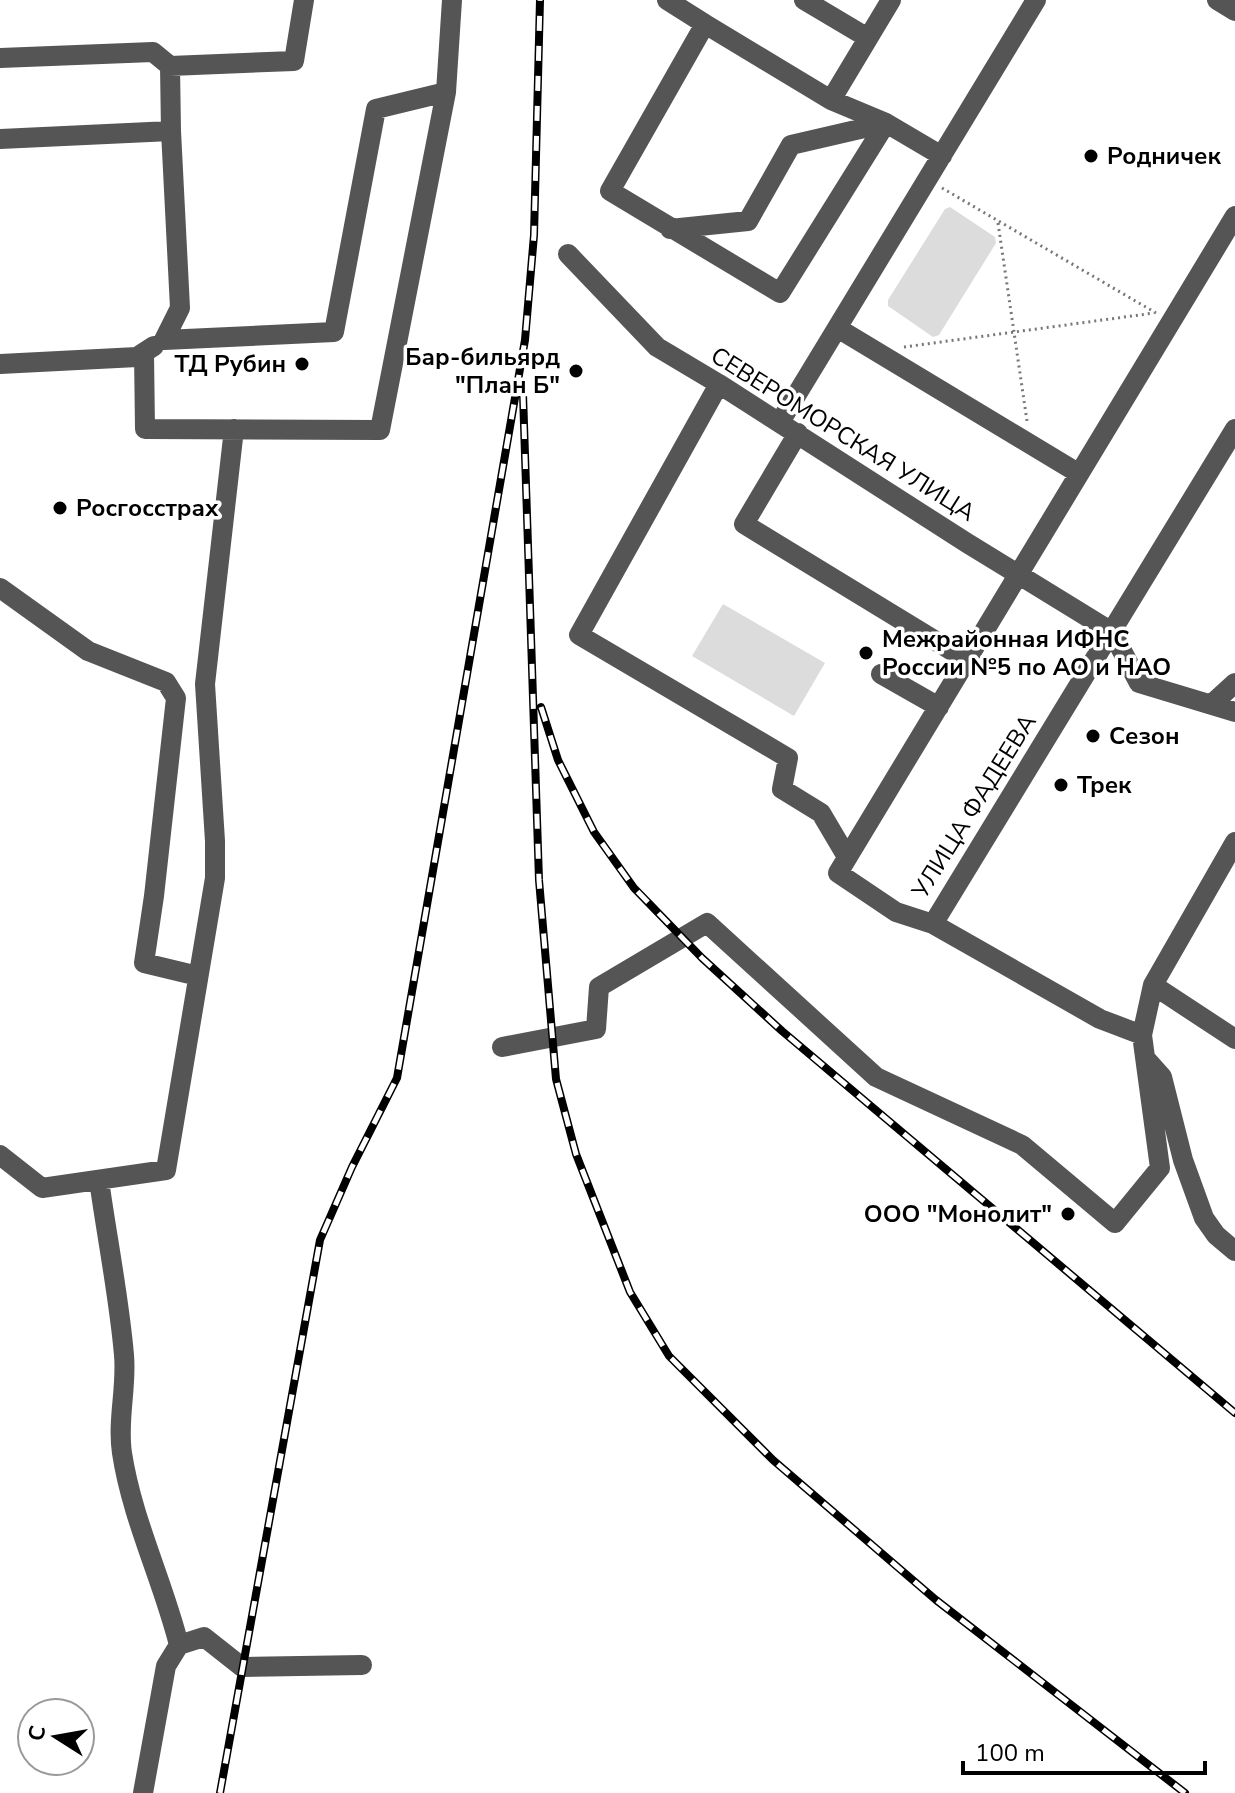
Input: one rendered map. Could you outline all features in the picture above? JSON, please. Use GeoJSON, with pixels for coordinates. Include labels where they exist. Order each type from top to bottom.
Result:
{"type":"FeatureCollection","features":[{"type":"Feature","properties":{"kind":"street"},"geometry":{"type":"LineString","coordinates":[[0,58],[153,52],[170,66],[294,61],[304,0]]}},
{"type":"Feature","properties":{"kind":"street"},"geometry":{"type":"LineString","coordinates":[[144,353],[145,429],[380,430],[446,92],[452,0]]}},
{"type":"Feature","properties":{"kind":"street"},"geometry":{"type":"LineString","coordinates":[[667,0],[831,100],[886,123],[942,156]]}},
{"type":"Feature","properties":{"kind":"street"},"geometry":{"type":"LineString","coordinates":[[804,0],[868,38]]}},
{"type":"Feature","properties":{"kind":"street"},"geometry":{"type":"LineString","coordinates":[[831,100],[891,0]]}},
{"type":"Feature","properties":{"kind":"street"},"geometry":{"type":"LineString","coordinates":[[967,660],[744,524],[839,329],[1036,0]]}},
{"type":"Feature","properties":{"kind":"street"},"geometry":{"type":"LineString","coordinates":[[1217,0],[1235,11]]}},
{"type":"Feature","properties":{"kind":"street"},"geometry":{"type":"LineString","coordinates":[[705,24],[610,191],[780,293],[886,123]]}},
{"type":"Feature","properties":{"kind":"street"},"geometry":{"type":"LineString","coordinates":[[164,340],[180,308],[170,66]]}},
{"type":"Feature","properties":{"kind":"street"},"geometry":{"type":"LineString","coordinates":[[0,364],[137,357],[164,340],[334,332],[376,109],[446,92]]}},
{"type":"Feature","properties":{"kind":"street"},"geometry":{"type":"LineString","coordinates":[[670,229],[748,221],[791,145],[886,123]]}},
{"type":"Feature","properties":{"kind":"street"},"geometry":{"type":"LineString","coordinates":[[0,139],[171,131]]}},
{"type":"Feature","properties":{"kind":"street"},"geometry":{"type":"LineString","coordinates":[[1142,1035],[1100,1019],[933,924],[896,912],[838,873],[1078,473],[1163,316],[1235,216]]}},
{"type":"Feature","properties":{"kind":"street","name":"СЕВЕРОМОРСКАЯ УЛИЦА"},"geometry":{"type":"LineString","coordinates":[[568,254],[657,347],[1112,632]]}},
{"type":"Feature","properties":{"kind":"street"},"geometry":{"type":"LineString","coordinates":[[839,329],[1078,473]]}},
{"type":"Feature","properties":{"kind":"street"},"geometry":{"type":"LineString","coordinates":[[719,384],[579,635],[788,758],[782,789],[821,813],[847,857]]}},
{"type":"Feature","properties":{"kind":"street"},"geometry":{"type":"LineString","coordinates":[[0,1155],[42,1188],[166,1170],[215,878],[205,684],[234,429]]}},
{"type":"Feature","properties":{"kind":"street","name":"УЛИЦА ФАДЕЕВА"},"geometry":{"type":"LineString","coordinates":[[933,924],[1112,632],[1227,458],[1235,429]]}},
{"type":"Feature","properties":{"kind":"street"},"geometry":{"type":"LineString","coordinates":[[0,588],[88,651],[166,682],[176,698],[144,963],[198,976]]}},
{"type":"Feature","properties":{"kind":"street"},"geometry":{"type":"LineString","coordinates":[[1112,632],[1139,683],[1235,712]]}},
{"type":"Feature","properties":{"kind":"street"},"geometry":{"type":"LineString","coordinates":[[881,674],[939,707]]}},
{"type":"Feature","properties":{"kind":"street"},"geometry":{"type":"LineString","coordinates":[[1212,704],[1235,683]]}},
{"type":"Feature","properties":{"kind":"street"},"geometry":{"type":"LineString","coordinates":[[502,1047],[596,1029],[599,987],[707,923],[876,1077],[1022,1145],[1115,1223],[1160,1168],[1142,1035],[1153,985],[1235,842]]}},
{"type":"Feature","properties":{"kind":"street"},"geometry":{"type":"LineString","coordinates":[[1153,985],[1235,1039]]}},
{"type":"Feature","properties":{"kind":"street"},"geometry":{"type":"LineString","coordinates":[[1145,1058],[1162,1077],[1183,1160],[1204,1218],[1216,1235],[1235,1251]]}},
{"type":"Feature","properties":{"kind":"street"},"geometry":{"type":"LineString","coordinates":[[99,1180],[124,1357],[120,1416],[122,1453],[136,1511],[168,1602],[179,1645]]}},
{"type":"Feature","properties":{"kind":"street"},"geometry":{"type":"LineString","coordinates":[[143,1793],[166,1666],[179,1645],[204,1637],[242,1667],[362,1665]]}},
{"type":"Feature","properties":{"kind":"path"},"geometry":{"type":"LineString","coordinates":[[928,180],[1163,316]]}},
{"type":"Feature","properties":{"kind":"path"},"geometry":{"type":"LineString","coordinates":[[998,223],[1030,444]]}},
{"type":"Feature","properties":{"kind":"path"},"geometry":{"type":"LineString","coordinates":[[876,351],[1163,316]]}},
{"type":"Feature","properties":{"kind":"shaded area"},"geometry":{"type":"Polygon","coordinates":[[[950,207],[995,237],[996,243],[939,335],[933,337],[888,306],[888,300],[945,209],[950,207]]]}},
{"type":"Feature","properties":{"kind":"shaded area"},"geometry":{"type":"Polygon","coordinates":[[[723,604],[825,663],[794,716],[692,656],[723,604]]]}},
{"type":"Feature","properties":{"kind":"railway"},"geometry":{"type":"LineString","coordinates":[[220,1793],[320,1240],[352,1167],[397,1078],[525,340],[534,235],[540,0]]}},
{"type":"Feature","properties":{"kind":"railway"},"geometry":{"type":"LineString","coordinates":[[523,394],[539,880],[556,1079],[576,1154],[630,1292],[669,1356],[773,1460],[936,1600],[1185,1793]]}},
{"type":"Feature","properties":{"kind":"railway"},"geometry":{"type":"LineString","coordinates":[[541,707],[558,760],[594,832],[634,888],[702,958],[782,1031],[1235,1413]]}},
{"type":"Feature","properties":{"kind":"place","name":"Родничек"},"geometry":{"type":"Point","coordinates":[1091,156]}},
{"type":"Feature","properties":{"kind":"place","name":"ТД Рубин"},"geometry":{"type":"Point","coordinates":[302,364]}},
{"type":"Feature","properties":{"kind":"place","name":"Бар-бильярд \"План Б\""},"geometry":{"type":"Point","coordinates":[576,371]}},
{"type":"Feature","properties":{"kind":"place","name":"Росгосстрах"},"geometry":{"type":"Point","coordinates":[60,508]}},
{"type":"Feature","properties":{"kind":"place","name":"Межрайонная ИФНС России №5 по АО и НАО"},"geometry":{"type":"Point","coordinates":[866,653]}},
{"type":"Feature","properties":{"kind":"place","name":"Сезон"},"geometry":{"type":"Point","coordinates":[1093,736]}},
{"type":"Feature","properties":{"kind":"place","name":"Трек"},"geometry":{"type":"Point","coordinates":[1061,785]}},
{"type":"Feature","properties":{"kind":"place","name":"ООО \"Монолит\""},"geometry":{"type":"Point","coordinates":[1068,1214]}}]}
